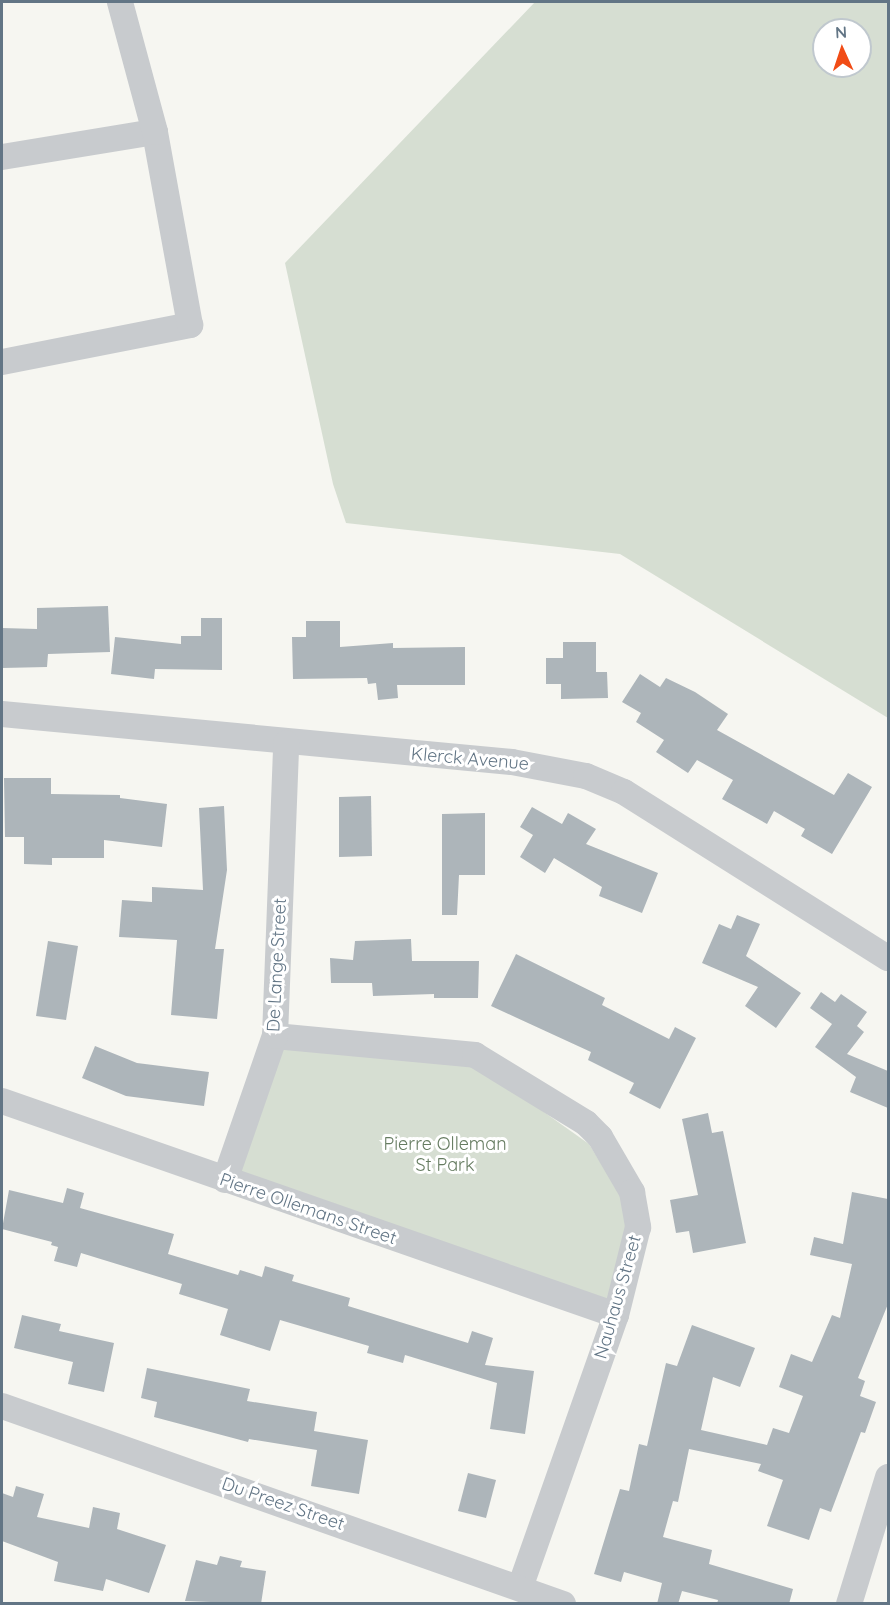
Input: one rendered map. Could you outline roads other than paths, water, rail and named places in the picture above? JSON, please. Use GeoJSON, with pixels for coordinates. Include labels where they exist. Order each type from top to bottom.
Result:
{"type":"FeatureCollection","features":[{"type":"Feature","properties":{"kind":"street"},"geometry":{"type":"LineString","coordinates":[[2,362],[190,325],[155,132],[120,2]]}},
{"type":"Feature","properties":{"kind":"street"},"geometry":{"type":"LineString","coordinates":[[2,157],[155,132]]}},
{"type":"Feature","properties":{"kind":"street","name":"Klerck Avenue"},"geometry":{"type":"LineString","coordinates":[[2,714],[286,743],[512,762],[586,776],[624,792],[888,958]]}},
{"type":"Feature","properties":{"kind":"street","name":"De Lange Street"},"geometry":{"type":"LineString","coordinates":[[225,1180],[275,1036],[286,743]]}},
{"type":"Feature","properties":{"kind":"street","name":"Nauhaus Street"},"geometry":{"type":"LineString","coordinates":[[275,1036],[475,1055],[586,1123],[600,1137],[627,1183],[637,1210],[638,1227],[616,1315],[520,1587]]}},
{"type":"Feature","properties":{"kind":"street","name":"Pierre Ollemans Street"},"geometry":{"type":"LineString","coordinates":[[2,1101],[616,1315]]}},
{"type":"Feature","properties":{"kind":"street","name":"Du Preez Street"},"geometry":{"type":"LineString","coordinates":[[2,1406],[563,1604]]}},
{"type":"Feature","properties":{"kind":"street"},"geometry":{"type":"LineString","coordinates":[[849,1604],[888,1477]]}},
{"type":"Feature","properties":{"kind":"park label","name":"Pierre Olleman St Park"},"geometry":{"type":"Point","coordinates":[445,1155]}}]}
